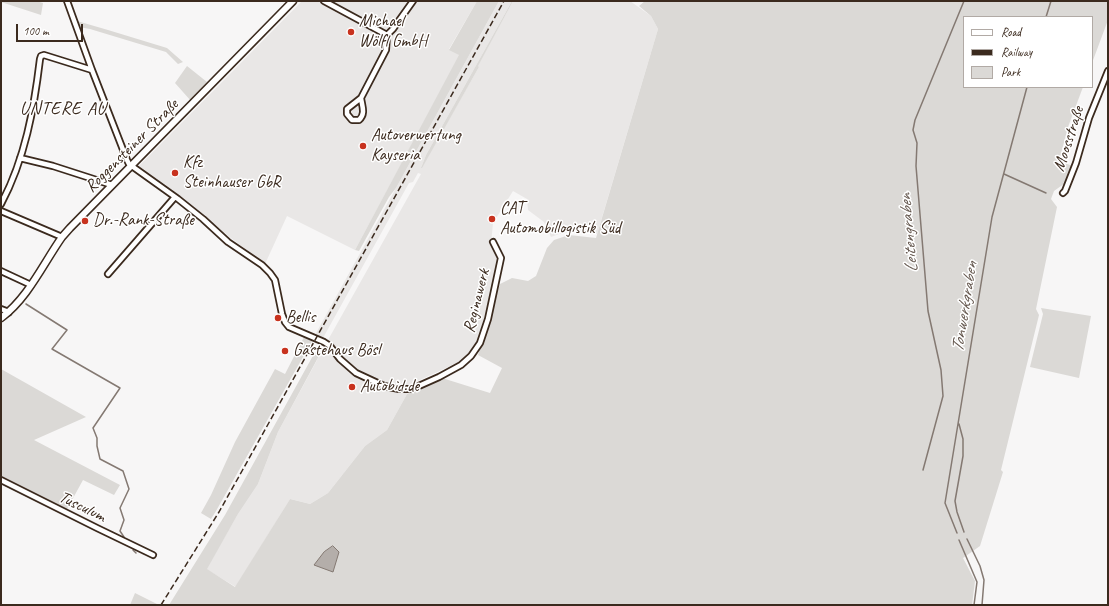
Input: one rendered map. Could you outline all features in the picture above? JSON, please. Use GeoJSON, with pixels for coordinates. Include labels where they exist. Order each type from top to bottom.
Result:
{"type":"FeatureCollection","features":[{"type":"Feature","properties":{"kind":"street"},"geometry":{"type":"LineString","coordinates":[[67,1],[127,160],[132,166]]}},
{"type":"Feature","properties":{"kind":"street","name":"Roggensteiner Straße"},"geometry":{"type":"LineString","coordinates":[[1,318],[9,312],[31,285],[62,237],[293,1]]}},
{"type":"Feature","properties":{"kind":"street"},"geometry":{"type":"LineString","coordinates":[[324,1],[387,35]]}},
{"type":"Feature","properties":{"kind":"street"},"geometry":{"type":"LineString","coordinates":[[361,98],[363,111],[362,116],[359,120],[352,120],[348,117],[347,109],[361,98],[386,50],[387,35],[413,1]]}},
{"type":"Feature","properties":{"kind":"street"},"geometry":{"type":"LineString","coordinates":[[1,204],[7,193],[30,127],[40,59],[42,56],[92,70]]}},
{"type":"Feature","properties":{"kind":"street","name":"Moosstraße"},"geometry":{"type":"LineString","coordinates":[[1063,193],[1076,163],[1089,118],[1108,71]]}},
{"type":"Feature","properties":{"kind":"street"},"geometry":{"type":"LineString","coordinates":[[20,158],[53,166],[112,185]]}},
{"type":"Feature","properties":{"kind":"street","name":"Reginawerk"},"geometry":{"type":"LineString","coordinates":[[132,166],[175,197],[202,218],[228,242],[262,265],[270,273],[275,280],[285,322],[293,330],[330,346],[340,359],[356,373],[384,386],[399,389],[412,389],[461,365],[471,356],[480,343],[488,319],[501,257],[493,242]]}},
{"type":"Feature","properties":{"kind":"street"},"geometry":{"type":"LineString","coordinates":[[108,274],[175,197]]}},
{"type":"Feature","properties":{"kind":"street"},"geometry":{"type":"LineString","coordinates":[[1,211],[62,237]]}},
{"type":"Feature","properties":{"kind":"street"},"geometry":{"type":"LineString","coordinates":[[1,271],[31,285]]}},
{"type":"Feature","properties":{"kind":"street"},"geometry":{"type":"LineString","coordinates":[[1,309],[9,312]]}},
{"type":"Feature","properties":{"kind":"street","name":"Tusculum"},"geometry":{"type":"LineString","coordinates":[[1,480],[153,555]]}},
{"type":"Feature","properties":{"kind":"shaded area"},"geometry":{"type":"Polygon","coordinates":[[[302,1],[477,1],[449,49],[460,55],[355,250],[287,216],[265,264],[138,167],[302,1]]]}},
{"type":"Feature","properties":{"kind":"shaded area"},"geometry":{"type":"Polygon","coordinates":[[[499,1],[512,1],[426,155],[421,168],[479,67],[477,66],[513,1],[630,1],[651,16],[658,29],[597,234],[568,232],[551,237],[544,222],[528,210],[527,199],[513,191],[493,223],[491,244],[498,256],[492,291],[477,341],[468,354],[459,362],[411,384],[387,430],[365,446],[328,493],[310,504],[290,499],[236,587],[206,569],[238,514],[258,484],[278,432],[421,174],[418,173],[413,182],[409,183],[323,338],[315,335],[499,1]]]}},
{"type":"Feature","properties":{"kind":"shaded area"},"geometry":{"type":"Polygon","coordinates":[[[333,546],[339,552],[333,572],[314,565],[324,552],[333,546]]]}},
{"type":"Feature","properties":{"kind":"green space"},"geometry":{"type":"Polygon","coordinates":[[[36,1],[43,3],[41,15],[1,2],[36,1]]]}},
{"type":"Feature","properties":{"kind":"green space"},"geometry":{"type":"Polygon","coordinates":[[[477,1],[499,1],[396,188],[389,197],[359,251],[355,250],[459,55],[449,50],[477,1]]]}},
{"type":"Feature","properties":{"kind":"green space"},"geometry":{"type":"Polygon","coordinates":[[[512,1],[478,66],[479,67],[421,168],[426,155],[512,1]]]}},
{"type":"Feature","properties":{"kind":"green space"},"geometry":{"type":"Polygon","coordinates":[[[645,1],[1108,1],[1108,20],[1093,60],[1093,16],[963,16],[963,88],[1083,88],[1068,127],[1059,161],[1073,166],[1068,181],[1054,191],[1051,199],[1057,207],[1036,309],[1039,315],[1001,470],[1003,472],[980,546],[963,558],[975,581],[972,605],[169,605],[225,515],[315,352],[320,354],[278,432],[258,484],[238,514],[207,569],[235,587],[290,499],[310,504],[328,493],[365,446],[387,430],[407,394],[442,378],[490,393],[502,368],[478,355],[500,284],[512,278],[528,281],[536,276],[547,248],[554,240],[569,235],[596,238],[658,29],[651,16],[639,6],[645,1]]]}},
{"type":"Feature","properties":{"kind":"green space"},"geometry":{"type":"Polygon","coordinates":[[[77,21],[167,48],[183,62],[178,64],[166,52],[79,27],[77,21]]]}},
{"type":"Feature","properties":{"kind":"green space"},"geometry":{"type":"Polygon","coordinates":[[[187,66],[207,82],[191,101],[175,83],[187,66]]]}},
{"type":"Feature","properties":{"kind":"green space"},"geometry":{"type":"Polygon","coordinates":[[[1041,308],[1091,316],[1079,378],[1030,367],[1043,314],[1041,308]]]}},
{"type":"Feature","properties":{"kind":"green space"},"geometry":{"type":"Polygon","coordinates":[[[304,337],[312,341],[211,519],[201,513],[211,495],[235,442],[275,369],[285,374],[304,337]]]}},
{"type":"Feature","properties":{"kind":"green space"},"geometry":{"type":"Polygon","coordinates":[[[1,369],[86,417],[34,440],[120,485],[114,495],[83,480],[66,511],[1,479],[1,369]]]}},
{"type":"Feature","properties":{"kind":"green space"},"geometry":{"type":"Polygon","coordinates":[[[135,593],[157,604],[130,605],[135,593]]]}},
{"type":"Feature","properties":{"kind":"waterway","name":"Leitengraben"},"geometry":{"type":"LineString","coordinates":[[923,470],[943,396],[941,370],[928,311],[916,166],[917,143],[913,130],[915,120],[964,1]]}},
{"type":"Feature","properties":{"kind":"waterway","name":"Tonwerkgraben"},"geometry":{"type":"LineString","coordinates":[[1046,16],[1051,1]]}},
{"type":"Feature","properties":{"kind":"waterway","name":"Tonwerkgraben"},"geometry":{"type":"LineString","coordinates":[[957,533],[945,503],[992,217],[1027,88]]}},
{"type":"Feature","properties":{"kind":"waterway"},"geometry":{"type":"LineString","coordinates":[[1004,174],[1046,193]]}},
{"type":"Feature","properties":{"kind":"waterway"},"geometry":{"type":"LineString","coordinates":[[26,304],[67,330],[52,349],[120,388],[93,428],[97,438],[100,459],[123,471],[129,489],[120,508],[124,520],[120,531],[124,537]]}},
{"type":"Feature","properties":{"kind":"waterway"},"geometry":{"type":"LineString","coordinates":[[959,424],[963,439],[963,456],[955,501],[964,532]]}},
{"type":"Feature","properties":{"kind":"waterway"},"geometry":{"type":"LineString","coordinates":[[967,539],[980,566],[984,580],[982,605]]}},
{"type":"Feature","properties":{"kind":"waterway","name":"Tonwerkgraben"},"geometry":{"type":"LineString","coordinates":[[959,540],[977,582],[974,605]]}},
{"type":"Feature","properties":{"kind":"waterway"},"geometry":{"type":"LineString","coordinates":[[133,550],[136,553]]}},
{"type":"Feature","properties":{"kind":"railway"},"geometry":{"type":"LineString","coordinates":[[161,605],[219,512],[504,1]]}},
{"type":"Feature","properties":{"kind":"place","name":"Michael Wölfl GmbH"},"geometry":{"type":"Point","coordinates":[351,32]}},
{"type":"Feature","properties":{"kind":"place","name":"Autoverwertung Kayseria"},"geometry":{"type":"Point","coordinates":[363,146]}},
{"type":"Feature","properties":{"kind":"place","name":"Kfz Steinhauser GbR"},"geometry":{"type":"Point","coordinates":[175,173]}},
{"type":"Feature","properties":{"kind":"place","name":"CAT Automobillogistik Süd"},"geometry":{"type":"Point","coordinates":[492,219]}},
{"type":"Feature","properties":{"kind":"place","name":"Dr.-Rank-Straße"},"geometry":{"type":"Point","coordinates":[85,221]}},
{"type":"Feature","properties":{"kind":"place","name":"Bellis"},"geometry":{"type":"Point","coordinates":[278,318]}},
{"type":"Feature","properties":{"kind":"place","name":"Gästehaus Bösl"},"geometry":{"type":"Point","coordinates":[285,351]}},
{"type":"Feature","properties":{"kind":"place","name":"Autobid.de"},"geometry":{"type":"Point","coordinates":[352,387]}},
{"type":"Feature","properties":{"kind":"district","name":"UNTERE AU"},"geometry":{"type":"Point","coordinates":[63,109]}}]}
